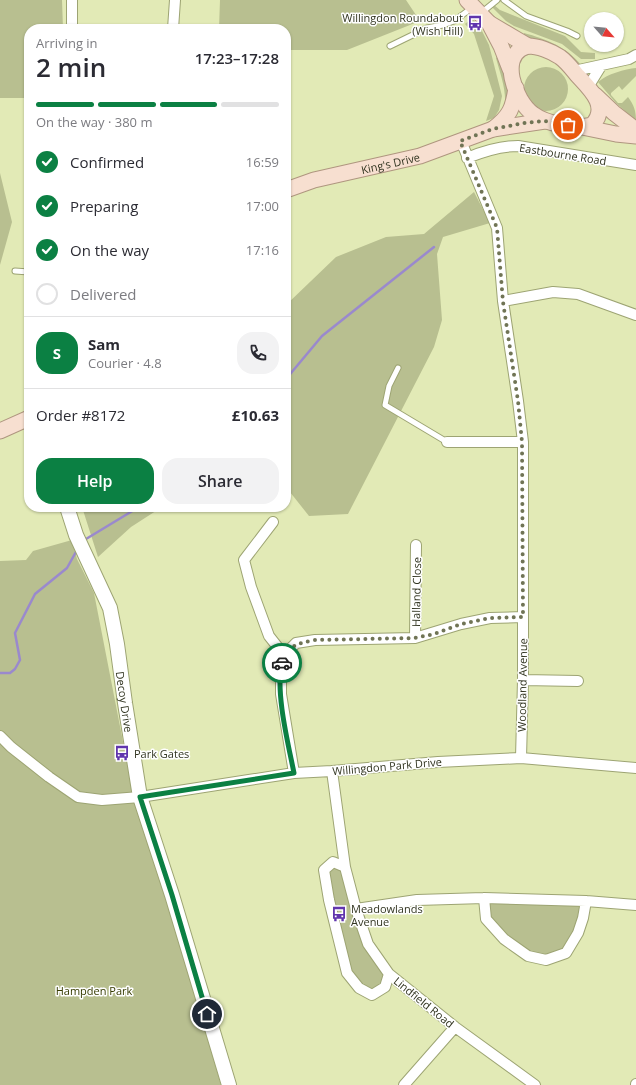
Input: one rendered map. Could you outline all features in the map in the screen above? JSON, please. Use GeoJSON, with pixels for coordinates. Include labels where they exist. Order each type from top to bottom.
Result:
{"type":"FeatureCollection","features":[{"type":"Feature","properties":{"kind":"main road"},"geometry":{"type":"LineString","coordinates":[[477,11],[528,46]]}},
{"type":"Feature","properties":{"kind":"main road"},"geometry":{"type":"LineString","coordinates":[[477,11],[501,46],[521,100],[532,114],[545,121],[581,126],[616,134],[636,136]]}},
{"type":"Feature","properties":{"kind":"main road"},"geometry":{"type":"LineString","coordinates":[[510,69],[515,53],[521,48],[528,46],[535,46],[559,56],[591,91],[614,113],[636,130]]}},
{"type":"Feature","properties":{"kind":"main road","name":"King's Drive"},"geometry":{"type":"LineString","coordinates":[[493,129],[504,120],[510,112],[516,88]]}},
{"type":"Feature","properties":{"kind":"main road"},"geometry":{"type":"LineString","coordinates":[[581,126],[592,125],[599,116],[598,102],[591,91]]}},
{"type":"Feature","properties":{"kind":"main road","name":"King's Drive"},"geometry":{"type":"LineString","coordinates":[[291,188],[314,180],[420,156],[493,129],[545,121]]}},
{"type":"Feature","properties":{"kind":"main road"},"geometry":{"type":"LineString","coordinates":[[0,431],[24,420]]}},
{"type":"Feature","properties":{"kind":"street"},"geometry":{"type":"LineString","coordinates":[[72,0],[72,24]]}},
{"type":"Feature","properties":{"kind":"street"},"geometry":{"type":"LineString","coordinates":[[173,24],[175,0]]}},
{"type":"Feature","properties":{"kind":"street"},"geometry":{"type":"LineString","coordinates":[[574,71],[629,59],[636,55]]}},
{"type":"Feature","properties":{"kind":"street"},"geometry":{"type":"LineString","coordinates":[[591,91],[601,66]]}},
{"type":"Feature","properties":{"kind":"street","name":"Woodland Avenue"},"geometry":{"type":"LineString","coordinates":[[460,141],[497,228],[503,302],[518,401],[522,442],[523,680],[521,758]]}},
{"type":"Feature","properties":{"kind":"street","name":"Eastbourne Road"},"geometry":{"type":"LineString","coordinates":[[467,158],[504,146],[518,146],[636,165]]}},
{"type":"Feature","properties":{"kind":"street"},"geometry":{"type":"LineString","coordinates":[[503,302],[553,292],[578,294],[636,315]]}},
{"type":"Feature","properties":{"kind":"street"},"geometry":{"type":"LineString","coordinates":[[447,442],[522,442]]}},
{"type":"Feature","properties":{"kind":"street","name":"Decoy Drive"},"geometry":{"type":"LineString","coordinates":[[69,512],[76,535],[110,608],[117,644],[140,797],[174,902],[229,1085]]}},
{"type":"Feature","properties":{"kind":"street"},"geometry":{"type":"LineString","coordinates":[[273,522],[244,560],[268,636],[284,655]]}},
{"type":"Feature","properties":{"kind":"street","name":"Halland Close"},"geometry":{"type":"LineString","coordinates":[[415,638],[416,545]]}},
{"type":"Feature","properties":{"kind":"street"},"geometry":{"type":"LineString","coordinates":[[294,773],[281,694],[281,668],[284,655],[296,643],[315,640],[415,638],[434,634],[461,624],[490,618],[523,617]]}},
{"type":"Feature","properties":{"kind":"street"},"geometry":{"type":"LineString","coordinates":[[523,680],[578,681]]}},
{"type":"Feature","properties":{"kind":"street","name":"Willingdon Park Drive"},"geometry":{"type":"LineString","coordinates":[[0,736],[11,747],[49,777],[78,797],[102,800],[140,797],[294,773],[438,762],[521,758],[636,768]]}},
{"type":"Feature","properties":{"kind":"street","name":"Lindfield Road"},"geometry":{"type":"LineString","coordinates":[[332,771],[345,867],[356,909],[368,944],[389,974],[455,1027],[535,1085]]}},
{"type":"Feature","properties":{"kind":"street"},"geometry":{"type":"LineString","coordinates":[[345,867],[333,862],[324,870],[329,900],[347,973],[359,988],[372,995],[385,987],[389,974]]}},
{"type":"Feature","properties":{"kind":"street"},"geometry":{"type":"LineString","coordinates":[[356,909],[417,900],[484,898],[586,901],[636,905]]}},
{"type":"Feature","properties":{"kind":"street"},"geometry":{"type":"LineString","coordinates":[[484,898],[486,919],[504,940],[528,956],[546,960],[566,953],[578,933],[586,901]]}},
{"type":"Feature","properties":{"kind":"street"},"geometry":{"type":"LineString","coordinates":[[404,1085],[455,1027]]}},
{"type":"Feature","properties":{"kind":"lane"},"geometry":{"type":"LineString","coordinates":[[390,46],[427,28],[454,21],[497,0]]}},
{"type":"Feature","properties":{"kind":"lane"},"geometry":{"type":"LineString","coordinates":[[504,0],[526,16],[567,30],[577,36]]}},
{"type":"Feature","properties":{"kind":"lane"},"geometry":{"type":"LineString","coordinates":[[15,271],[24,272]]}},
{"type":"Feature","properties":{"kind":"lane"},"geometry":{"type":"LineString","coordinates":[[398,368],[389,386],[385,405],[447,442]]}},
{"type":"Feature","properties":{"kind":"green space"},"geometry":{"type":"Polygon","coordinates":[[[0,0],[62,0],[63,24],[24,24],[24,98],[0,98],[0,0]]]}},
{"type":"Feature","properties":{"kind":"green space"},"geometry":{"type":"Polygon","coordinates":[[[220,0],[406,0],[420,21],[347,50],[291,50],[291,24],[219,24],[220,0]]]}},
{"type":"Feature","properties":{"kind":"green space"},"geometry":{"type":"Polygon","coordinates":[[[494,5],[500,10],[565,36],[581,52],[595,53],[595,59],[581,59],[562,44],[514,26],[506,21],[492,7],[494,5]]]}},
{"type":"Feature","properties":{"kind":"green space"},"geometry":{"type":"Polygon","coordinates":[[[472,18],[480,27],[489,45],[502,96],[499,110],[494,118],[486,121],[494,96],[474,34],[465,24],[472,18]]]}},
{"type":"Feature","properties":{"kind":"green space"},"geometry":{"type":"Polygon","coordinates":[[[524,33],[556,44],[569,53],[581,65],[544,42],[523,36],[524,33]]]}},
{"type":"Feature","properties":{"kind":"green space"},"geometry":{"type":"Polygon","coordinates":[[[498,56],[500,57],[508,88],[507,105],[505,104],[504,86],[496,58],[498,56]]]}},
{"type":"Feature","properties":{"kind":"green space"},"geometry":{"type":"Polygon","coordinates":[[[546,67],[558,71],[564,77],[568,89],[564,101],[558,107],[546,111],[534,107],[528,101],[524,89],[528,77],[534,71],[546,67]]]}},
{"type":"Feature","properties":{"kind":"green space"},"geometry":{"type":"Polygon","coordinates":[[[636,68],[636,76],[622,90],[619,86],[611,93],[611,95],[618,103],[622,103],[628,97],[636,114],[636,121],[616,103],[598,82],[616,72],[636,68]]]}},
{"type":"Feature","properties":{"kind":"green space"},"geometry":{"type":"Polygon","coordinates":[[[0,173],[12,222],[0,265],[0,173]]]}},
{"type":"Feature","properties":{"kind":"green space"},"geometry":{"type":"Polygon","coordinates":[[[474,192],[490,223],[443,237],[437,254],[442,320],[434,347],[348,514],[309,516],[291,493],[291,300],[336,257],[386,237],[424,234],[474,192]]]}},
{"type":"Feature","properties":{"kind":"green space"},"geometry":{"type":"Polygon","coordinates":[[[84,512],[154,512],[131,527],[98,557],[84,512]]]}},
{"type":"Feature","properties":{"kind":"green space","name":"Hampden Park"},"geometry":{"type":"Polygon","coordinates":[[[72,540],[77,559],[94,593],[134,798],[166,896],[221,1085],[0,1085],[0,561],[26,560],[33,551],[72,540]]]}},
{"type":"Feature","properties":{"kind":"green space"},"geometry":{"type":"Polygon","coordinates":[[[333,862],[345,867],[368,944],[389,974],[372,995],[347,973],[324,870],[333,862]]]}},
{"type":"Feature","properties":{"kind":"green space"},"geometry":{"type":"Polygon","coordinates":[[[484,898],[586,901],[566,953],[546,960],[528,956],[486,919],[484,898]]]}},
{"type":"Feature","properties":{"kind":"waterway"},"geometry":{"type":"LineString","coordinates":[[291,373],[322,336],[434,247]]}},
{"type":"Feature","properties":{"kind":"waterway"},"geometry":{"type":"LineString","coordinates":[[86,539],[131,512]]}},
{"type":"Feature","properties":{"kind":"waterway"},"geometry":{"type":"LineString","coordinates":[[0,673],[10,673],[15,669],[20,660],[15,633],[35,594],[67,568],[77,550]]}},
{"type":"Feature","properties":{"kind":"way so far"},"geometry":{"type":"LineString","coordinates":[[282,663],[284,655],[296,643],[315,640],[415,638],[434,634],[461,624],[490,618],[523,617],[522,442],[518,401],[503,302],[497,228],[460,141],[493,129],[524,123],[545,121],[568,125]]}},
{"type":"Feature","properties":{"kind":"place","name":"Willingdon Roundabout (Wish Hill)"},"geometry":{"type":"Point","coordinates":[475,23]}},
{"type":"Feature","properties":{"kind":"place","name":"Park Gates"},"geometry":{"type":"Point","coordinates":[122,753]}},
{"type":"Feature","properties":{"kind":"place","name":"Meadowlands Avenue"},"geometry":{"type":"Point","coordinates":[339,914]}},
{"type":"Feature","properties":{"kind":"route"},"geometry":{"type":"LineString","coordinates":[[207,1014],[172,895],[140,797],[294,773],[281,694],[282,663]]}}]}
